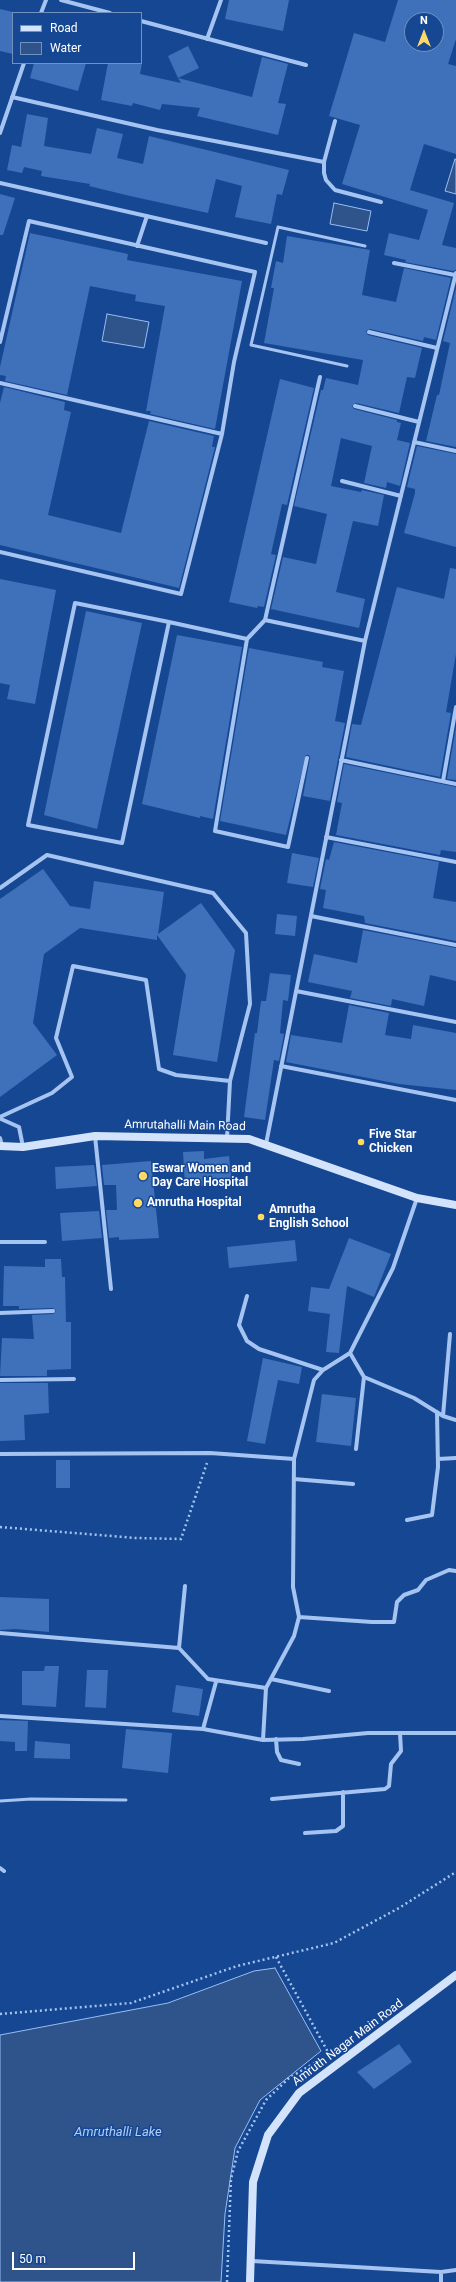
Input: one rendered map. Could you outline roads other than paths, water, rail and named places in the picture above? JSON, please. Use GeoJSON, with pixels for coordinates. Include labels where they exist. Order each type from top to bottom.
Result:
{"type":"FeatureCollection","features":[{"type":"Feature","properties":{"kind":"street"},"geometry":{"type":"LineString","coordinates":[[41,12],[46,0]]}},
{"type":"Feature","properties":{"kind":"street"},"geometry":{"type":"LineString","coordinates":[[61,0],[106,12]]}},
{"type":"Feature","properties":{"kind":"street"},"geometry":{"type":"LineString","coordinates":[[207,39],[221,0]]}},
{"type":"Feature","properties":{"kind":"street"},"geometry":{"type":"LineString","coordinates":[[142,21],[306,65]]}},
{"type":"Feature","properties":{"kind":"street"},"geometry":{"type":"LineString","coordinates":[[0,133],[24,64]]}},
{"type":"Feature","properties":{"kind":"street"},"geometry":{"type":"LineString","coordinates":[[12,97],[158,130],[324,162]]}},
{"type":"Feature","properties":{"kind":"street"},"geometry":{"type":"LineString","coordinates":[[335,121],[324,162],[324,173],[326,180],[335,190],[381,202]]}},
{"type":"Feature","properties":{"kind":"street"},"geometry":{"type":"LineString","coordinates":[[0,183],[266,243]]}},
{"type":"Feature","properties":{"kind":"street"},"geometry":{"type":"LineString","coordinates":[[137,246],[147,216]]}},
{"type":"Feature","properties":{"kind":"street"},"geometry":{"type":"LineString","coordinates":[[0,342],[29,221],[255,272],[234,362],[222,434],[181,594],[0,552]]}},
{"type":"Feature","properties":{"kind":"street"},"geometry":{"type":"LineString","coordinates":[[266,1144],[365,641],[456,274],[394,264]]}},
{"type":"Feature","properties":{"kind":"street"},"geometry":{"type":"LineString","coordinates":[[369,332],[437,348]]}},
{"type":"Feature","properties":{"kind":"street"},"geometry":{"type":"LineString","coordinates":[[308,758],[288,846],[215,831],[247,639],[265,620],[320,377]]}},
{"type":"Feature","properties":{"kind":"street"},"geometry":{"type":"LineString","coordinates":[[0,383],[222,434]]}},
{"type":"Feature","properties":{"kind":"street"},"geometry":{"type":"LineString","coordinates":[[355,406],[419,422]]}},
{"type":"Feature","properties":{"kind":"street"},"geometry":{"type":"LineString","coordinates":[[414,442],[456,451]]}},
{"type":"Feature","properties":{"kind":"street"},"geometry":{"type":"LineString","coordinates":[[342,480],[401,496]]}},
{"type":"Feature","properties":{"kind":"street"},"geometry":{"type":"LineString","coordinates":[[169,622],[122,843],[28,824],[75,603],[169,622],[247,639]]}},
{"type":"Feature","properties":{"kind":"street"},"geometry":{"type":"LineString","coordinates":[[265,620],[365,641]]}},
{"type":"Feature","properties":{"kind":"street"},"geometry":{"type":"LineString","coordinates":[[443,781],[456,707]]}},
{"type":"Feature","properties":{"kind":"street"},"geometry":{"type":"LineString","coordinates":[[341,760],[456,784]]}},
{"type":"Feature","properties":{"kind":"street"},"geometry":{"type":"LineString","coordinates":[[326,837],[456,862]]}},
{"type":"Feature","properties":{"kind":"street"},"geometry":{"type":"LineString","coordinates":[[0,888],[46,855],[212,893],[246,933],[250,1004],[230,1081],[227,1138]]}},
{"type":"Feature","properties":{"kind":"street"},"geometry":{"type":"LineString","coordinates":[[311,916],[456,945]]}},
{"type":"Feature","properties":{"kind":"street"},"geometry":{"type":"LineString","coordinates":[[0,1119],[52,1093],[72,1077],[56,1038],[73,966],[146,980],[159,1069],[176,1075],[230,1081]]}},
{"type":"Feature","properties":{"kind":"street"},"geometry":{"type":"LineString","coordinates":[[296,991],[456,1022]]}},
{"type":"Feature","properties":{"kind":"street"},"geometry":{"type":"LineString","coordinates":[[281,1066],[456,1100]]}},
{"type":"Feature","properties":{"kind":"street"},"geometry":{"type":"LineString","coordinates":[[0,1119],[19,1127],[23,1147]]}},
{"type":"Feature","properties":{"kind":"street"},"geometry":{"type":"LineString","coordinates":[[95,1136],[111,1289]]}},
{"type":"Feature","properties":{"kind":"street","name":"Amrutahalli Main Road"},"geometry":{"type":"LineString","coordinates":[[1,1146],[23,1147],[95,1136],[250,1139],[417,1198],[456,1205]]}},
{"type":"Feature","properties":{"kind":"street"},"geometry":{"type":"LineString","coordinates":[[0,1138],[1,1146]]}},
{"type":"Feature","properties":{"kind":"street"},"geometry":{"type":"LineString","coordinates":[[263,1740],[266,1688],[294,1636],[299,1617],[293,1587],[294,1459],[314,1380],[323,1370],[350,1353],[393,1268],[417,1198]]}},
{"type":"Feature","properties":{"kind":"street"},"geometry":{"type":"LineString","coordinates":[[0,1242],[45,1242]]}},
{"type":"Feature","properties":{"kind":"street"},"geometry":{"type":"LineString","coordinates":[[247,1296],[239,1325],[247,1341],[259,1349],[323,1370]]}},
{"type":"Feature","properties":{"kind":"street"},"geometry":{"type":"LineString","coordinates":[[0,1313],[53,1311]]}},
{"type":"Feature","properties":{"kind":"street"},"geometry":{"type":"LineString","coordinates":[[443,1416],[450,1334]]}},
{"type":"Feature","properties":{"kind":"street"},"geometry":{"type":"LineString","coordinates":[[350,1353],[364,1377],[356,1449]]}},
{"type":"Feature","properties":{"kind":"street"},"geometry":{"type":"LineString","coordinates":[[364,1377],[414,1398],[443,1416],[456,1420]]}},
{"type":"Feature","properties":{"kind":"street"},"geometry":{"type":"LineString","coordinates":[[0,1380],[74,1379]]}},
{"type":"Feature","properties":{"kind":"street"},"geometry":{"type":"LineString","coordinates":[[407,1520],[432,1515],[438,1459],[437,1412]]}},
{"type":"Feature","properties":{"kind":"street"},"geometry":{"type":"LineString","coordinates":[[0,1454],[210,1453],[294,1459]]}},
{"type":"Feature","properties":{"kind":"street"},"geometry":{"type":"LineString","coordinates":[[438,1459],[456,1458]]}},
{"type":"Feature","properties":{"kind":"street"},"geometry":{"type":"LineString","coordinates":[[294,1479],[354,1484]]}},
{"type":"Feature","properties":{"kind":"street"},"geometry":{"type":"LineString","coordinates":[[299,1617],[394,1622],[397,1602],[404,1595],[418,1590],[426,1580],[450,1570],[456,1571]]}},
{"type":"Feature","properties":{"kind":"street"},"geometry":{"type":"LineString","coordinates":[[179,1648],[185,1586]]}},
{"type":"Feature","properties":{"kind":"street"},"geometry":{"type":"LineString","coordinates":[[0,1633],[179,1648],[208,1679],[216,1682],[266,1688]]}},
{"type":"Feature","properties":{"kind":"street"},"geometry":{"type":"LineString","coordinates":[[271,1679],[329,1690]]}},
{"type":"Feature","properties":{"kind":"street"},"geometry":{"type":"LineString","coordinates":[[203,1729],[216,1682]]}},
{"type":"Feature","properties":{"kind":"street"},"geometry":{"type":"LineString","coordinates":[[0,1716],[203,1729],[263,1740],[303,1739],[368,1733],[456,1733]]}},
{"type":"Feature","properties":{"kind":"street"},"geometry":{"type":"LineString","coordinates":[[272,1798],[385,1789],[389,1786],[391,1764],[401,1751],[400,1733]]}},
{"type":"Feature","properties":{"kind":"street"},"geometry":{"type":"LineString","coordinates":[[276,1739],[277,1752],[281,1760],[300,1764]]}},
{"type":"Feature","properties":{"kind":"street"},"geometry":{"type":"LineString","coordinates":[[305,1833],[336,1831],[343,1826],[343,1792]]}},
{"type":"Feature","properties":{"kind":"street","name":"Amruth Nagar Main Road"},"geometry":{"type":"LineString","coordinates":[[250,2282],[252,2261],[253,2182],[268,2135],[299,2093],[456,1976]]}},
{"type":"Feature","properties":{"kind":"street"},"geometry":{"type":"LineString","coordinates":[[252,2261],[441,2272],[456,2270]]}},
{"type":"Feature","properties":{"kind":"street"},"geometry":{"type":"LineString","coordinates":[[441,2272],[441,2282]]}},
{"type":"Feature","properties":{"kind":"lane"},"geometry":{"type":"LineString","coordinates":[[347,366],[251,345],[278,227],[365,246]]}},
{"type":"Feature","properties":{"kind":"lane"},"geometry":{"type":"LineString","coordinates":[[266,243],[274,244]]}},
{"type":"Feature","properties":{"kind":"lane"},"geometry":{"type":"LineString","coordinates":[[0,1801],[31,1798],[126,1800]]}},
{"type":"Feature","properties":{"kind":"water"},"geometry":{"type":"Polygon","coordinates":[[[455,159],[456,160],[456,194],[445,191],[455,159]]]}},
{"type":"Feature","properties":{"kind":"water"},"geometry":{"type":"Polygon","coordinates":[[[334,203],[371,211],[367,231],[330,224],[334,203]]]}},
{"type":"Feature","properties":{"kind":"water"},"geometry":{"type":"Polygon","coordinates":[[[107,314],[149,322],[144,348],[102,341],[107,314]]]}},
{"type":"Feature","properties":{"kind":"water","name":"Amruthalli Lake"},"geometry":{"type":"Polygon","coordinates":[[[275,1968],[321,2051],[260,2100],[235,2148],[225,2214],[221,2282],[0,2282],[0,2035],[168,2003],[254,1971],[275,1968]]]}},
{"type":"Feature","properties":{"kind":"place","name":"Five Star Chicken"},"geometry":{"type":"Point","coordinates":[361,1142]}},
{"type":"Feature","properties":{"kind":"place","name":"Eswar Women and Day Care Hospital"},"geometry":{"type":"Point","coordinates":[143,1176]}},
{"type":"Feature","properties":{"kind":"place","name":"Amrutha Hospital"},"geometry":{"type":"Point","coordinates":[138,1203]}},
{"type":"Feature","properties":{"kind":"place","name":"Amrutha English School"},"geometry":{"type":"Point","coordinates":[261,1217]}}]}
